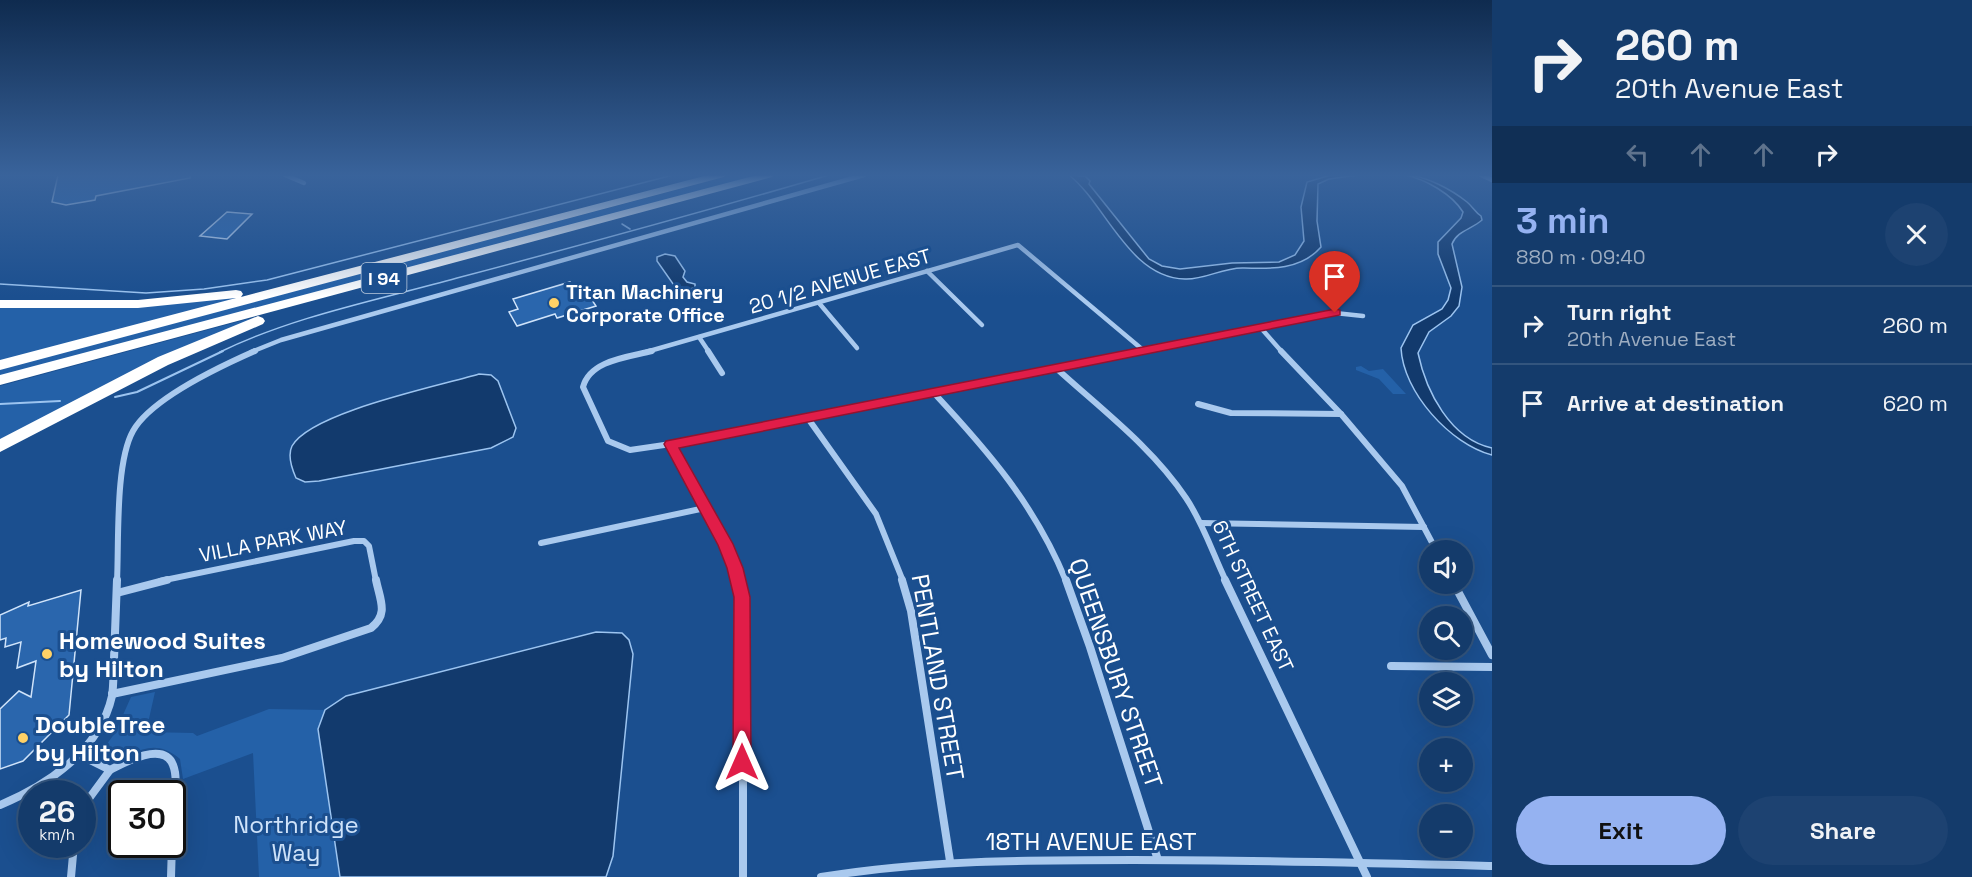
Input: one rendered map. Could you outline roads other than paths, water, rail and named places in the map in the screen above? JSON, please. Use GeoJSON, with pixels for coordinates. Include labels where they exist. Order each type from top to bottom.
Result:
{"type":"FeatureCollection","features":[{"type":"Feature","properties":{"kind":"highway","name":"I 94"},"geometry":{"type":"LineString","coordinates":[[0,365],[564,216]]}},
{"type":"Feature","properties":{"kind":"highway","name":"I 94"},"geometry":{"type":"LineString","coordinates":[[0,380],[613,216]]}},
{"type":"Feature","properties":{"kind":"highway"},"geometry":{"type":"LineString","coordinates":[[0,304],[138,304],[187,300],[260,290],[407,258]]}},
{"type":"Feature","properties":{"kind":"highway"},"geometry":{"type":"LineString","coordinates":[[0,446],[156,364],[219,336],[435,264]]}},
{"type":"Feature","properties":{"kind":"street"},"geometry":{"type":"LineString","coordinates":[[0,805],[34,789],[56,775],[97,732],[112,694],[122,462],[128,442],[138,424],[171,395],[258,348],[288,337],[716,216]]}},
{"type":"Feature","properties":{"kind":"street","name":"20 1/2 AVENUE EAST"},"geometry":{"type":"LineString","coordinates":[[670,444],[627,450],[615,447],[608,441],[583,387],[584,379],[591,371],[602,365],[1018,245],[1143,350]]}},
{"type":"Feature","properties":{"kind":"street"},"geometry":{"type":"LineString","coordinates":[[927,271],[982,325]]}},
{"type":"Feature","properties":{"kind":"street"},"geometry":{"type":"LineString","coordinates":[[819,303],[857,348]]}},
{"type":"Feature","properties":{"kind":"street"},"geometry":{"type":"LineString","coordinates":[[743,877],[742,597],[735,568],[725,544],[670,444],[1335,313],[1363,316]]}},
{"type":"Feature","properties":{"kind":"street"},"geometry":{"type":"LineString","coordinates":[[1260,327],[1301,374],[1341,414],[1402,486],[1431,540]]}},
{"type":"Feature","properties":{"kind":"street"},"geometry":{"type":"LineString","coordinates":[[699,337],[722,373]]}},
{"type":"Feature","properties":{"kind":"street","name":"6TH STREET EAST"},"geometry":{"type":"LineString","coordinates":[[1056,368],[1177,483],[1201,523],[1368,877]]}},
{"type":"Feature","properties":{"kind":"street","name":"QUEENSBURY STREET"},"geometry":{"type":"LineString","coordinates":[[933,392],[1005,472],[1032,512],[1052,549],[1071,591],[1087,636],[1158,860]]}},
{"type":"Feature","properties":{"kind":"street"},"geometry":{"type":"LineString","coordinates":[[1198,405],[1231,413],[1341,414]]}},
{"type":"Feature","properties":{"kind":"street","name":"PENTLAND STREET"},"geometry":{"type":"LineString","coordinates":[[807,417],[876,514],[901,575],[911,611],[950,861]]}},
{"type":"Feature","properties":{"kind":"street"},"geometry":{"type":"LineString","coordinates":[[541,543],[705,508]]}},
{"type":"Feature","properties":{"kind":"street"},"geometry":{"type":"LineString","coordinates":[[1201,523],[1424,527]]}},
{"type":"Feature","properties":{"kind":"street","name":"VILLA PARK WAY"},"geometry":{"type":"LineString","coordinates":[[112,694],[282,658],[371,628],[380,621],[382,612],[369,546],[364,541],[354,541],[159,581],[117,593]]}},
{"type":"Feature","properties":{"kind":"street"},"geometry":{"type":"LineString","coordinates":[[1459,594],[1492,655]]}},
{"type":"Feature","properties":{"kind":"street"},"geometry":{"type":"LineString","coordinates":[[1391,666],[1492,667]]}},
{"type":"Feature","properties":{"kind":"street"},"geometry":{"type":"LineString","coordinates":[[78,754],[110,770]]}},
{"type":"Feature","properties":{"kind":"street"},"geometry":{"type":"LineString","coordinates":[[96,789],[110,770],[143,756],[155,754],[168,758],[172,764],[174,780]]}},
{"type":"Feature","properties":{"kind":"street"},"geometry":{"type":"LineString","coordinates":[[71,877],[73,858]]}},
{"type":"Feature","properties":{"kind":"street"},"geometry":{"type":"LineString","coordinates":[[171,877],[172,858]]}},
{"type":"Feature","properties":{"kind":"street","name":"18TH AVENUE EAST"},"geometry":{"type":"LineString","coordinates":[[821,877],[886,867],[950,861],[1158,860],[1492,866]]}},
{"type":"Feature","properties":{"kind":"waterway"},"geometry":{"type":"LineString","coordinates":[[0,284],[146,293],[204,289],[267,280],[515,216]]}},
{"type":"Feature","properties":{"kind":"waterway"},"geometry":{"type":"LineString","coordinates":[[220,352],[277,328],[337,310],[686,216]]}},
{"type":"Feature","properties":{"kind":"waterway"},"geometry":{"type":"LineString","coordinates":[[622,224],[630,229]]}},
{"type":"Feature","properties":{"kind":"waterway"},"geometry":{"type":"LineString","coordinates":[[115,397],[137,392],[223,351]]}},
{"type":"Feature","properties":{"kind":"waterway"},"geometry":{"type":"LineString","coordinates":[[0,404],[60,401]]}},
{"type":"Feature","properties":{"kind":"place","name":"Titan Machinery Corporate Office"},"geometry":{"type":"Point","coordinates":[554,303]}},
{"type":"Feature","properties":{"kind":"place","name":"Homewood Suites by Hilton"},"geometry":{"type":"Point","coordinates":[47,654]}},
{"type":"Feature","properties":{"kind":"place","name":"DoubleTree by Hilton"},"geometry":{"type":"Point","coordinates":[23,738]}},
{"type":"Feature","properties":{"kind":"park label","name":"Northridge Way"},"geometry":{"type":"Point","coordinates":[296,838]}}]}
